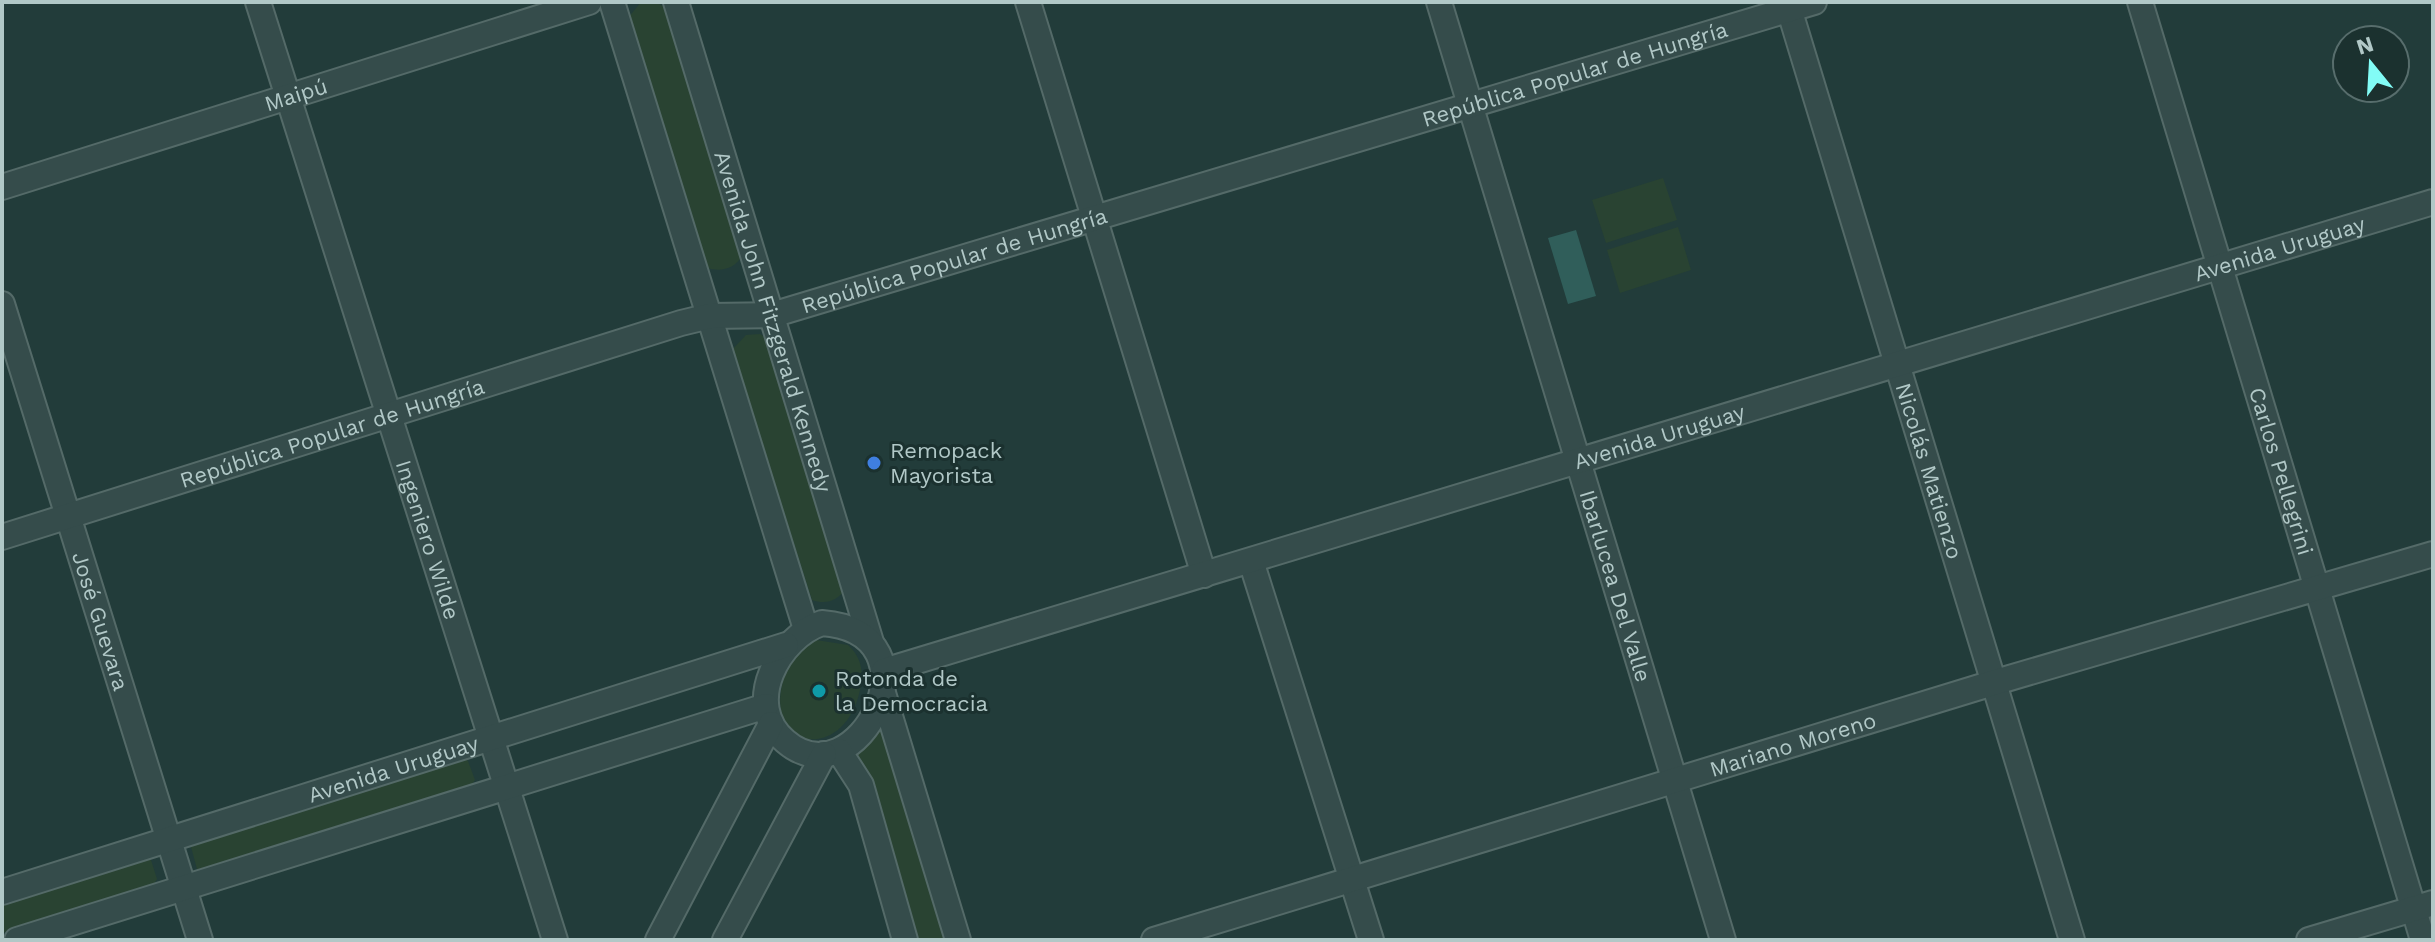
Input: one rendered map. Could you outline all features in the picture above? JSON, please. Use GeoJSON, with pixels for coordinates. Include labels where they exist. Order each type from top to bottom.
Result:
{"type":"FeatureCollection","features":[{"type":"Feature","properties":{"kind":"street","name":"Ingeniero Wilde"},"geometry":{"type":"LineString","coordinates":[[258,2],[555,940]]}},
{"type":"Feature","properties":{"kind":"street","name":"Maipú"},"geometry":{"type":"LineString","coordinates":[[2,187],[589,2]]}},
{"type":"Feature","properties":{"kind":"street"},"geometry":{"type":"LineString","coordinates":[[612,2],[806,629]]}},
{"type":"Feature","properties":{"kind":"street","name":"Avenida John Fitzgerald Kennedy"},"geometry":{"type":"LineString","coordinates":[[676,2],[871,642]]}},
{"type":"Feature","properties":{"kind":"street"},"geometry":{"type":"LineString","coordinates":[[1028,2],[1204,575]]}},
{"type":"Feature","properties":{"kind":"street","name":"Ibarlucea Del Valle"},"geometry":{"type":"LineString","coordinates":[[1439,2],[1723,940]]}},
{"type":"Feature","properties":{"kind":"street","name":"República Popular de Hungría"},"geometry":{"type":"LineString","coordinates":[[2,537],[710,316],[772,315],[1789,6],[1814,2]]}},
{"type":"Feature","properties":{"kind":"street","name":"Carlos Pellegrini"},"geometry":{"type":"LineString","coordinates":[[2140,2],[2316,587],[2423,906],[2423,940]]}},
{"type":"Feature","properties":{"kind":"street","name":"Nicolás Matienzo"},"geometry":{"type":"LineString","coordinates":[[1789,6],[2072,940]]}},
{"type":"Feature","properties":{"kind":"street","name":"Avenida Uruguay"},"geometry":{"type":"LineString","coordinates":[[883,682],[1204,575],[2433,202]]}},
{"type":"Feature","properties":{"kind":"street","name":"José Guevara"},"geometry":{"type":"LineString","coordinates":[[2,304],[71,516],[200,940]]}},
{"type":"Feature","properties":{"kind":"street","name":"Mariano Moreno"},"geometry":{"type":"LineString","coordinates":[[1154,940],[1996,682],[2433,554]]}},
{"type":"Feature","properties":{"kind":"street"},"geometry":{"type":"LineString","coordinates":[[1251,561],[1371,940]]}},
{"type":"Feature","properties":{"kind":"street"},"geometry":{"type":"LineString","coordinates":[[658,940],[769,715],[770,679],[786,645],[806,629],[822,623],[844,625],[871,642],[958,940]]}},
{"type":"Feature","properties":{"kind":"street","name":"Avenida Uruguay"},"geometry":{"type":"LineString","coordinates":[[2,892],[786,645]]}},
{"type":"Feature","properties":{"kind":"street"},"geometry":{"type":"LineString","coordinates":[[769,715],[791,746],[807,753],[831,753],[862,735],[877,711],[883,682]]}},
{"type":"Feature","properties":{"kind":"street"},"geometry":{"type":"LineString","coordinates":[[17,940],[505,788],[769,715]]}},
{"type":"Feature","properties":{"kind":"street"},"geometry":{"type":"LineString","coordinates":[[725,940],[831,753]]}},
{"type":"Feature","properties":{"kind":"street"},"geometry":{"type":"LineString","coordinates":[[831,753],[861,785],[905,940]]}},
{"type":"Feature","properties":{"kind":"street"},"geometry":{"type":"LineString","coordinates":[[2309,940],[2423,906]]}},
{"type":"Feature","properties":{"kind":"green space"},"geometry":{"type":"Polygon","coordinates":[[[641,2],[656,2],[664,7],[742,256],[727,268],[707,268],[628,18],[641,2]]]}},
{"type":"Feature","properties":{"kind":"green space"},"geometry":{"type":"Polygon","coordinates":[[[1663,178],[1677,220],[1606,243],[1592,200],[1663,178]]]}},
{"type":"Feature","properties":{"kind":"green space"},"geometry":{"type":"Polygon","coordinates":[[[1678,227],[1691,270],[1620,293],[1607,250],[1678,227]]]}},
{"type":"Feature","properties":{"kind":"green space"},"geometry":{"type":"Polygon","coordinates":[[[760,334],[768,339],[846,588],[831,601],[812,600],[732,350],[746,335],[760,334]]]}},
{"type":"Feature","properties":{"kind":"green space"},"geometry":{"type":"Polygon","coordinates":[[[816,640],[848,645],[859,660],[862,678],[852,713],[839,729],[824,738],[809,739],[795,734],[785,722],[780,705],[783,681],[791,662],[804,646],[816,640]]]}},
{"type":"Feature","properties":{"kind":"green space"},"geometry":{"type":"Polygon","coordinates":[[[880,728],[946,940],[915,940],[856,753],[874,729],[880,728]]]}},
{"type":"Feature","properties":{"kind":"green space"},"geometry":{"type":"Polygon","coordinates":[[[462,756],[468,761],[475,780],[472,784],[205,871],[197,869],[191,847],[195,840],[462,756]]]}},
{"type":"Feature","properties":{"kind":"green space"},"geometry":{"type":"Polygon","coordinates":[[[145,855],[151,860],[157,879],[154,884],[2,933],[2,900],[145,855]]]}},
{"type":"Feature","properties":{"kind":"water"},"geometry":{"type":"Polygon","coordinates":[[[1576,230],[1596,296],[1568,304],[1548,238],[1576,230]]]}},
{"type":"Feature","properties":{"kind":"place","name":"Remopack Mayorista"},"geometry":{"type":"Point","coordinates":[874,463]}},
{"type":"Feature","properties":{"kind":"place","name":"Rotonda de la Democracia"},"geometry":{"type":"Point","coordinates":[819,691]}}]}
